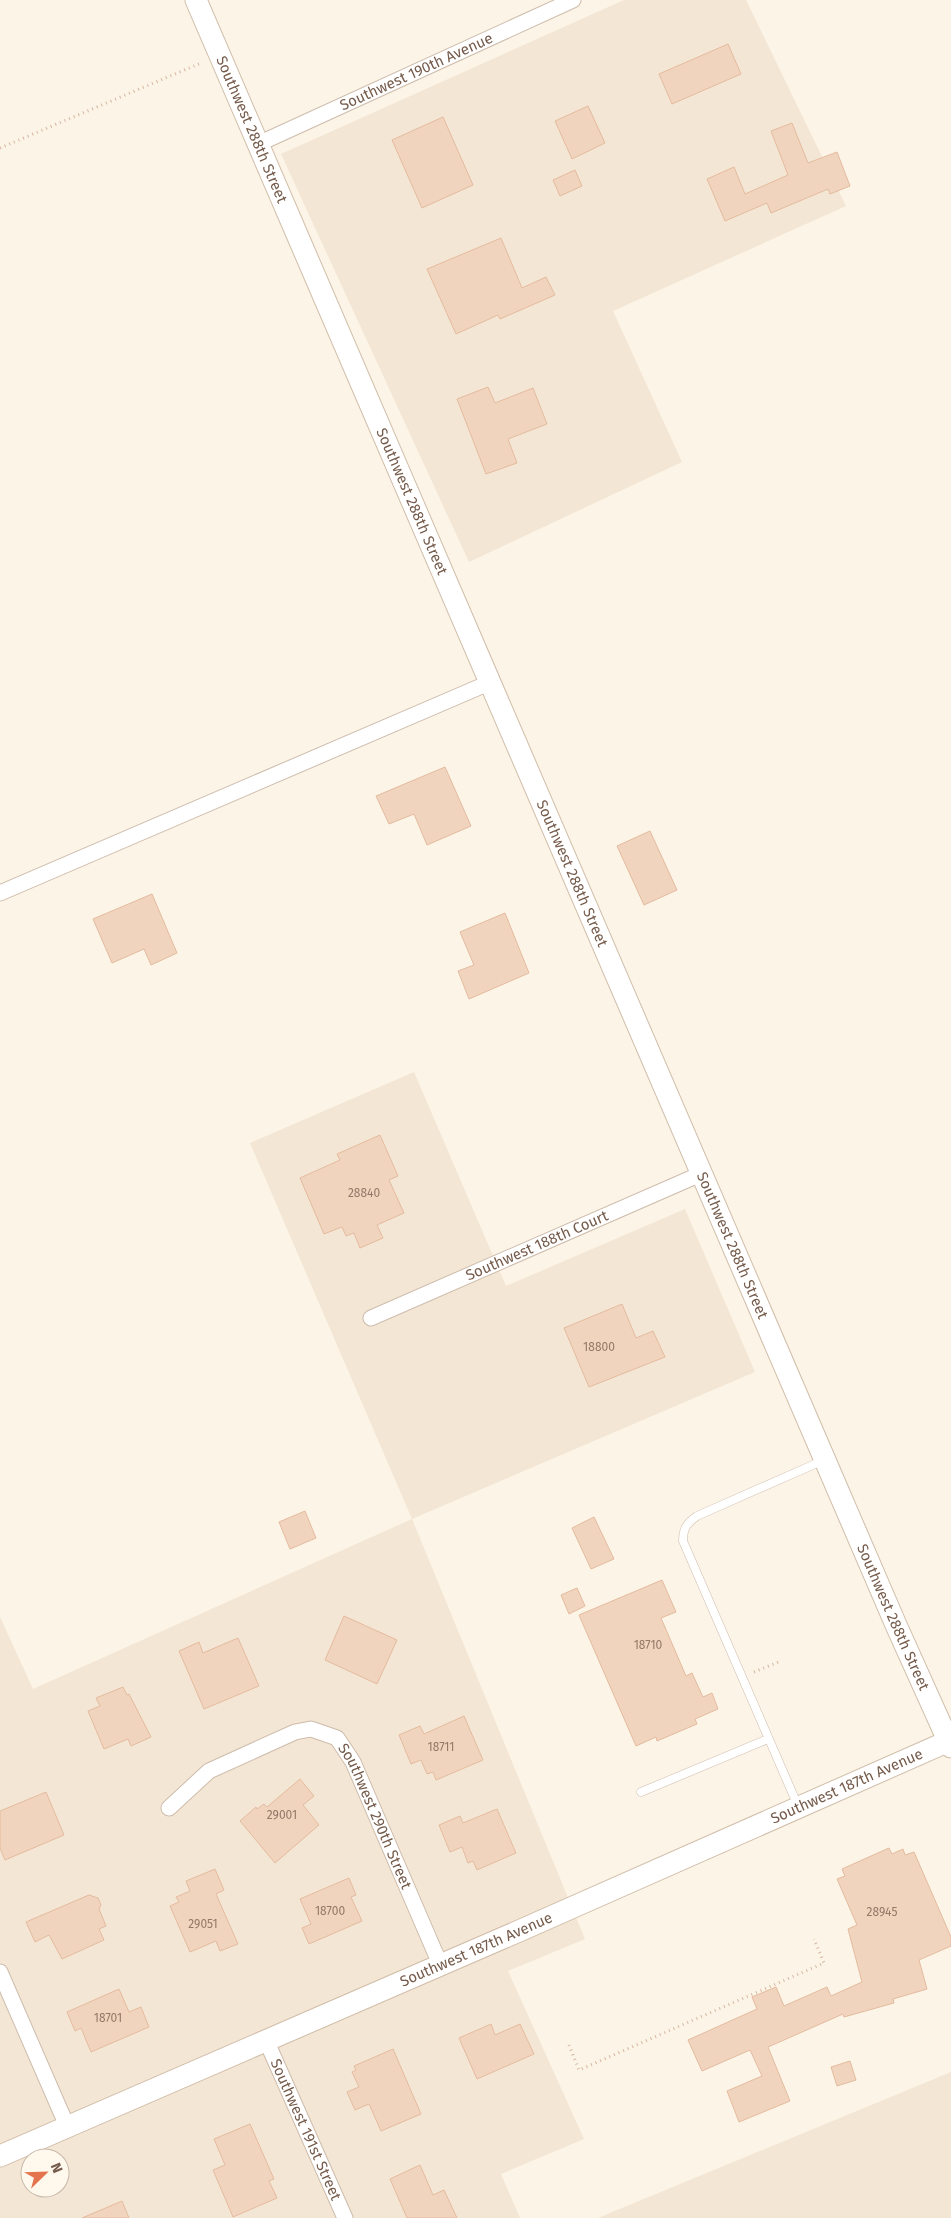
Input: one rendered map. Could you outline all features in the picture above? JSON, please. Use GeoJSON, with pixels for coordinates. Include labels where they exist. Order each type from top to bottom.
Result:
{"type":"FeatureCollection","features":[{"type":"Feature","properties":{"kind":"street","name":"Southwest 288th Street"},"geometry":{"type":"LineString","coordinates":[[196,0],[703,1173],[896,1626],[950,1743]]}},
{"type":"Feature","properties":{"kind":"street","name":"Southwest 190th Avenue"},"geometry":{"type":"LineString","coordinates":[[258,144],[573,0]]}},
{"type":"Feature","properties":{"kind":"street"},"geometry":{"type":"LineString","coordinates":[[0,893],[491,682]]}},
{"type":"Feature","properties":{"kind":"street","name":"Southwest 188th Court"},"geometry":{"type":"LineString","coordinates":[[371,1318],[703,1173]]}},
{"type":"Feature","properties":{"kind":"street","name":"Southwest 290th Street"},"geometry":{"type":"LineString","coordinates":[[169,1808],[209,1770],[295,1732],[311,1729],[337,1738],[353,1762],[440,1964]]}},
{"type":"Feature","properties":{"kind":"street","name":"Southwest 187th Avenue"},"geometry":{"type":"LineString","coordinates":[[0,2156],[950,1743]]}},
{"type":"Feature","properties":{"kind":"street"},"geometry":{"type":"LineString","coordinates":[[0,1972],[67,2126]]}},
{"type":"Feature","properties":{"kind":"street","name":"Southwest 191st Street"},"geometry":{"type":"LineString","coordinates":[[266,2040],[345,2218]]}},
{"type":"Feature","properties":{"kind":"lane"},"geometry":{"type":"LineString","coordinates":[[799,1808],[682,1541],[683,1530],[688,1522],[697,1516],[826,1460]]}},
{"type":"Feature","properties":{"kind":"lane"},"geometry":{"type":"LineString","coordinates":[[641,1792],[768,1739]]}},
{"type":"Feature","properties":{"kind":"path"},"geometry":{"type":"LineString","coordinates":[[0,148],[220,54]]}},
{"type":"Feature","properties":{"kind":"path"},"geometry":{"type":"LineString","coordinates":[[741,1678],[781,1661]]}},
{"type":"Feature","properties":{"kind":"path"},"geometry":{"type":"LineString","coordinates":[[568,2045],[579,2070],[824,1963],[814,1939]]}},
{"type":"Feature","properties":{"kind":"shaded area"},"geometry":{"type":"Polygon","coordinates":[[[624,0],[746,0],[846,206],[613,311],[682,462],[469,562],[281,154],[624,0]]]}},
{"type":"Feature","properties":{"kind":"shaded area"},"geometry":{"type":"Polygon","coordinates":[[[414,1072],[506,1286],[685,1209],[755,1372],[412,1519],[250,1143],[414,1072]]]}},
{"type":"Feature","properties":{"kind":"shaded area"},"geometry":{"type":"Polygon","coordinates":[[[412,1519],[585,1939],[508,1971],[584,2139],[501,2174],[520,2218],[0,2218],[0,1617],[33,1689],[412,1519]]]}},
{"type":"Feature","properties":{"kind":"shaded area"},"geometry":{"type":"Polygon","coordinates":[[[951,2072],[951,2218],[598,2218],[951,2072]]]}},
{"type":"Feature","properties":{"kind":"building"},"geometry":{"type":"Polygon","coordinates":[[[728,44],[741,74],[672,104],[659,74],[728,44]]]}},
{"type":"Feature","properties":{"kind":"building"},"geometry":{"type":"Polygon","coordinates":[[[588,106],[605,143],[572,159],[555,121],[588,106]]]}},
{"type":"Feature","properties":{"kind":"building"},"geometry":{"type":"Polygon","coordinates":[[[443,117],[473,185],[422,208],[392,140],[443,117]]]}},
{"type":"Feature","properties":{"kind":"building"},"geometry":{"type":"Polygon","coordinates":[[[792,123],[808,163],[837,152],[850,186],[830,194],[828,189],[771,213],[767,203],[725,221],[707,179],[734,167],[745,194],[788,175],[771,131],[792,123]]]}},
{"type":"Feature","properties":{"kind":"building"},"geometry":{"type":"Polygon","coordinates":[[[575,170],[582,186],[560,196],[553,180],[575,170]]]}},
{"type":"Feature","properties":{"kind":"building"},"geometry":{"type":"Polygon","coordinates":[[[501,238],[522,288],[546,277],[555,295],[500,319],[498,315],[456,334],[427,269],[501,238]]]}},
{"type":"Feature","properties":{"kind":"building"},"geometry":{"type":"Polygon","coordinates":[[[488,387],[495,403],[533,388],[547,424],[508,439],[517,463],[486,474],[457,399],[488,387]]]}},
{"type":"Feature","properties":{"kind":"building"},"geometry":{"type":"Polygon","coordinates":[[[445,767],[471,826],[427,845],[414,814],[389,824],[376,796],[445,767]]]}},
{"type":"Feature","properties":{"kind":"building"},"geometry":{"type":"Polygon","coordinates":[[[650,831],[677,890],[644,905],[617,846],[650,831]]]}},
{"type":"Feature","properties":{"kind":"building"},"geometry":{"type":"Polygon","coordinates":[[[152,894],[177,953],[151,965],[144,949],[112,963],[93,919],[152,894]]]}},
{"type":"Feature","properties":{"kind":"building"},"geometry":{"type":"Polygon","coordinates":[[[505,913],[529,973],[469,999],[458,971],[474,965],[460,932],[505,913]]]}},
{"type":"Feature","properties":{"kind":"building"},"geometry":{"type":"Polygon","coordinates":[[[380,1135],[398,1176],[389,1180],[404,1213],[377,1225],[383,1238],[360,1248],[354,1233],[346,1236],[342,1227],[324,1234],[300,1178],[340,1160],[337,1154],[380,1135]]]}},
{"type":"Feature","properties":{"kind":"building"},"geometry":{"type":"Polygon","coordinates":[[[622,1304],[636,1338],[653,1331],[665,1357],[589,1387],[564,1328],[622,1304]]]}},
{"type":"Feature","properties":{"kind":"building"},"geometry":{"type":"Polygon","coordinates":[[[305,1511],[316,1538],[290,1549],[279,1522],[305,1511]]]}},
{"type":"Feature","properties":{"kind":"building"},"geometry":{"type":"Polygon","coordinates":[[[594,1517],[614,1559],[591,1569],[572,1528],[594,1517]]]}},
{"type":"Feature","properties":{"kind":"building"},"geometry":{"type":"Polygon","coordinates":[[[662,1580],[676,1612],[661,1618],[686,1676],[692,1673],[703,1697],[712,1693],[718,1709],[695,1719],[697,1724],[657,1741],[656,1737],[636,1746],[579,1615],[662,1580]]]}},
{"type":"Feature","properties":{"kind":"building"},"geometry":{"type":"Polygon","coordinates":[[[577,1588],[585,1606],[569,1614],[561,1595],[577,1588]]]}},
{"type":"Feature","properties":{"kind":"building"},"geometry":{"type":"Polygon","coordinates":[[[344,1616],[397,1640],[377,1684],[325,1660],[344,1616]]]}},
{"type":"Feature","properties":{"kind":"building"},"geometry":{"type":"Polygon","coordinates":[[[238,1638],[259,1686],[204,1709],[179,1651],[199,1642],[203,1653],[238,1638]]]}},
{"type":"Feature","properties":{"kind":"building"},"geometry":{"type":"Polygon","coordinates":[[[123,1687],[127,1695],[129,1694],[151,1737],[131,1746],[128,1739],[104,1749],[88,1711],[100,1706],[96,1698],[123,1687]]]}},
{"type":"Feature","properties":{"kind":"building"},"geometry":{"type":"Polygon","coordinates":[[[464,1716],[483,1760],[436,1780],[433,1772],[427,1774],[421,1760],[411,1764],[399,1735],[420,1726],[424,1734],[464,1716]]]}},
{"type":"Feature","properties":{"kind":"building"},"geometry":{"type":"Polygon","coordinates":[[[300,1779],[314,1796],[303,1805],[319,1825],[275,1863],[240,1821],[256,1807],[257,1809],[264,1804],[267,1807],[300,1779]]]}},
{"type":"Feature","properties":{"kind":"building"},"geometry":{"type":"Polygon","coordinates":[[[46,1792],[64,1835],[5,1860],[0,1848],[0,1811],[46,1792]]]}},
{"type":"Feature","properties":{"kind":"building"},"geometry":{"type":"Polygon","coordinates":[[[497,1809],[516,1853],[477,1870],[473,1861],[468,1863],[462,1847],[450,1852],[439,1825],[460,1816],[463,1823],[497,1809]]]}},
{"type":"Feature","properties":{"kind":"building"},"geometry":{"type":"Polygon","coordinates":[[[889,1848],[892,1854],[903,1849],[905,1855],[914,1852],[951,1937],[951,1946],[919,1960],[927,1989],[893,1999],[894,2003],[844,2017],[843,2014],[768,2047],[790,2101],[739,2122],[727,2091],[762,2076],[750,2050],[702,2071],[688,2040],[757,2009],[752,1997],[776,1987],[784,2006],[827,1987],[831,1996],[862,1982],[848,1929],[857,1925],[837,1879],[845,1876],[842,1869],[889,1848]]]}},
{"type":"Feature","properties":{"kind":"building"},"geometry":{"type":"Polygon","coordinates":[[[215,1869],[224,1890],[216,1894],[238,1944],[220,1951],[216,1941],[190,1952],[170,1906],[179,1902],[176,1897],[190,1891],[186,1881],[215,1869]]]}},
{"type":"Feature","properties":{"kind":"building"},"geometry":{"type":"Polygon","coordinates":[[[349,1878],[356,1895],[351,1897],[362,1921],[309,1944],[302,1928],[311,1924],[300,1899],[349,1878]]]}},
{"type":"Feature","properties":{"kind":"building"},"geometry":{"type":"Polygon","coordinates":[[[89,1895],[98,1898],[101,1905],[99,1909],[106,1926],[99,1929],[104,1940],[62,1959],[49,1935],[35,1942],[26,1922],[89,1895]]]}},
{"type":"Feature","properties":{"kind":"building"},"geometry":{"type":"Polygon","coordinates":[[[119,1989],[129,2012],[141,2007],[149,2027],[91,2052],[81,2028],[75,2031],[67,2012],[119,1989]]]}},
{"type":"Feature","properties":{"kind":"building"},"geometry":{"type":"Polygon","coordinates":[[[491,2024],[495,2035],[520,2024],[534,2054],[477,2079],[459,2038],[491,2024]]]}},
{"type":"Feature","properties":{"kind":"building"},"geometry":{"type":"Polygon","coordinates":[[[393,2049],[421,2114],[381,2131],[369,2104],[355,2110],[347,2092],[359,2087],[352,2072],[356,2070],[354,2066],[393,2049]]]}},
{"type":"Feature","properties":{"kind":"building"},"geometry":{"type":"Polygon","coordinates":[[[850,2061],[856,2080],[837,2086],[831,2067],[850,2061]]]}},
{"type":"Feature","properties":{"kind":"building"},"geometry":{"type":"Polygon","coordinates":[[[250,2124],[274,2179],[269,2181],[277,2198],[233,2217],[213,2170],[225,2165],[214,2139],[250,2124]]]}},
{"type":"Feature","properties":{"kind":"building"},"geometry":{"type":"Polygon","coordinates":[[[420,2165],[433,2195],[444,2190],[457,2218],[407,2218],[390,2179],[420,2165]]]}},
{"type":"Feature","properties":{"kind":"building"},"geometry":{"type":"Polygon","coordinates":[[[122,2201],[129,2218],[82,2218],[122,2201]]]}}]}
